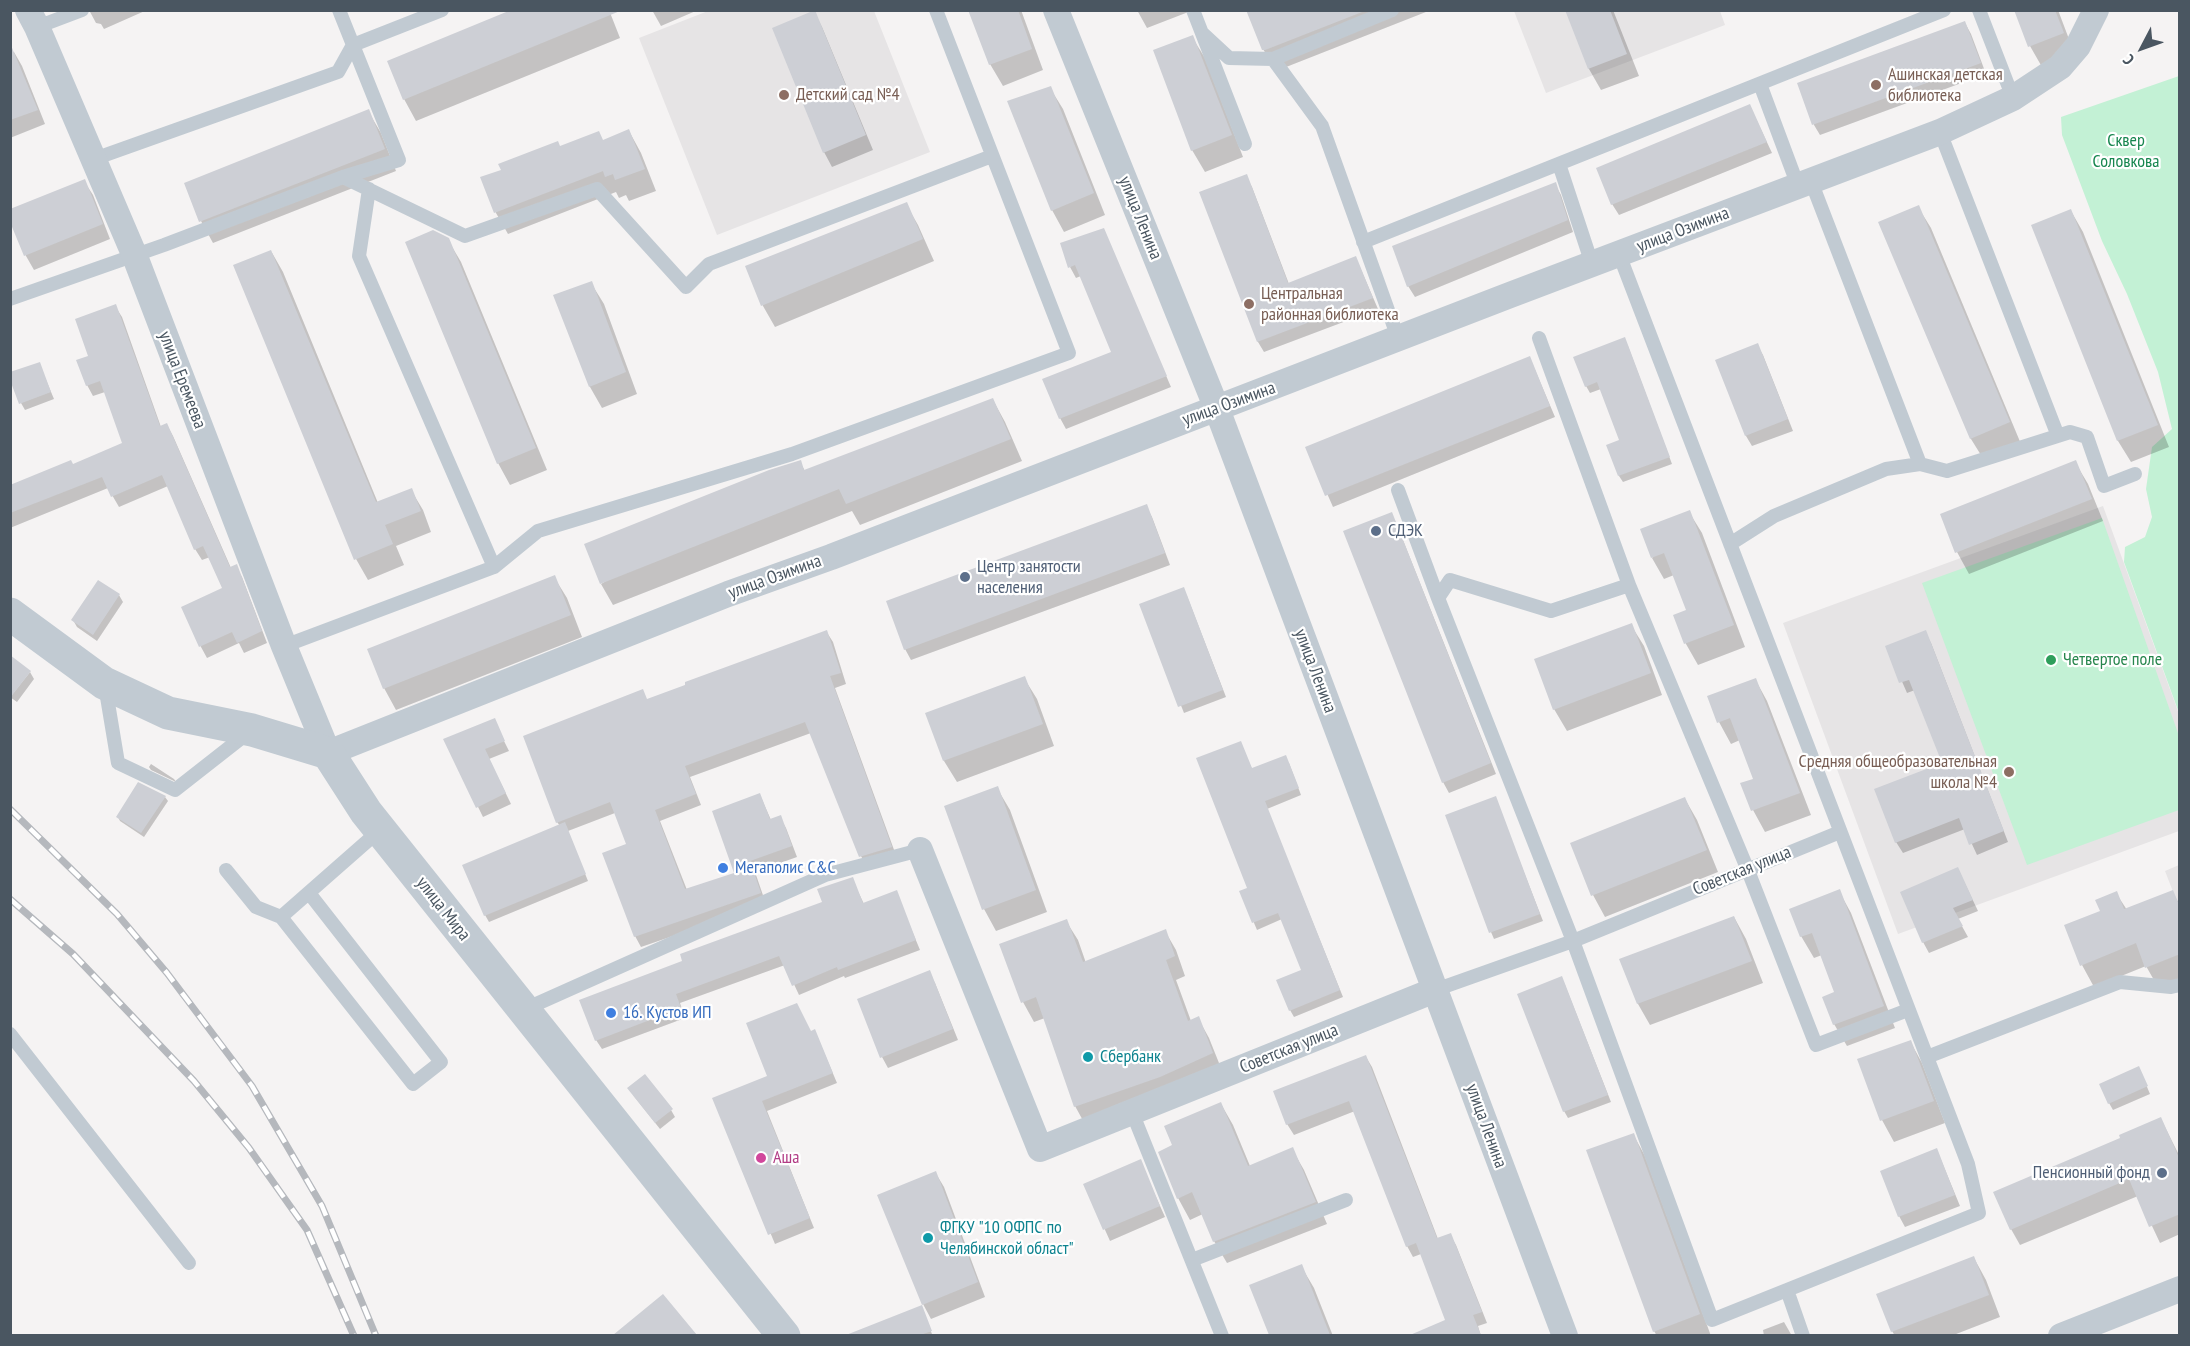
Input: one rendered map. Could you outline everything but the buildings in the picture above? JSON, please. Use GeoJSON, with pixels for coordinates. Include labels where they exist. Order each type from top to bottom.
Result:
{"type":"FeatureCollection","features":[{"type":"Feature","properties":{"kind":"street","name":"улица Ленина"},"geometry":{"type":"LineString","coordinates":[[1056,10],[1217,409],[1564,1335]]}},
{"type":"Feature","properties":{"kind":"street","name":"улица Озимина"},"geometry":{"type":"LineString","coordinates":[[328,753],[728,594],[831,557],[1940,132],[2013,98],[2060,67],[2078,46],[2092,13]]}},
{"type":"Feature","properties":{"kind":"street","name":"улица Еремеева"},"geometry":{"type":"LineString","coordinates":[[33,19],[134,254],[284,646],[328,753]]}},
{"type":"Feature","properties":{"kind":"street"},"geometry":{"type":"LineString","coordinates":[[10,614],[104,683],[168,713],[252,730],[328,753]]}},
{"type":"Feature","properties":{"kind":"street","name":"улица Мира"},"geometry":{"type":"LineString","coordinates":[[328,753],[380,830],[784,1335]]}},
{"type":"Feature","properties":{"kind":"street","name":"Советская улица"},"geometry":{"type":"LineString","coordinates":[[920,850],[1040,1149],[1436,990]]}},
{"type":"Feature","properties":{"kind":"street"},"geometry":{"type":"LineString","coordinates":[[2061,1335],[2180,1289]]}},
{"type":"Feature","properties":{"kind":"lane"},"geometry":{"type":"LineString","coordinates":[[33,19],[82,10]]}},
{"type":"Feature","properties":{"kind":"lane"},"geometry":{"type":"LineString","coordinates":[[10,299],[344,177],[399,160],[339,10]]}},
{"type":"Feature","properties":{"kind":"lane"},"geometry":{"type":"LineString","coordinates":[[94,159],[338,72],[353,45],[442,10]]}},
{"type":"Feature","properties":{"kind":"lane"},"geometry":{"type":"LineString","coordinates":[[284,646],[494,567],[538,531],[792,454],[1069,353],[936,10]]}},
{"type":"Feature","properties":{"kind":"lane"},"geometry":{"type":"LineString","coordinates":[[1192,10],[1245,144]]}},
{"type":"Feature","properties":{"kind":"lane"},"geometry":{"type":"LineString","coordinates":[[1202,33],[1229,58],[1273,59],[1392,10]]}},
{"type":"Feature","properties":{"kind":"lane"},"geometry":{"type":"LineString","coordinates":[[1364,242],[1944,10]]}},
{"type":"Feature","properties":{"kind":"lane"},"geometry":{"type":"LineString","coordinates":[[1979,10],[2013,98]]}},
{"type":"Feature","properties":{"kind":"lane"},"geometry":{"type":"LineString","coordinates":[[1273,59],[1322,126],[1398,338]]}},
{"type":"Feature","properties":{"kind":"lane"},"geometry":{"type":"LineString","coordinates":[[1760,84],[1804,183],[1920,464]]}},
{"type":"Feature","properties":{"kind":"lane"},"geometry":{"type":"LineString","coordinates":[[1940,132],[2058,436]]}},
{"type":"Feature","properties":{"kind":"lane"},"geometry":{"type":"LineString","coordinates":[[344,177],[465,236],[597,189],[687,286],[709,264],[992,156]]}},
{"type":"Feature","properties":{"kind":"lane"},"geometry":{"type":"LineString","coordinates":[[1560,164],[1592,264]]}},
{"type":"Feature","properties":{"kind":"lane"},"geometry":{"type":"LineString","coordinates":[[369,189],[359,256],[494,567]]}},
{"type":"Feature","properties":{"kind":"lane"},"geometry":{"type":"LineString","coordinates":[[1398,490],[1573,941],[1712,1320],[1979,1213],[1968,1164],[1618,254]]}},
{"type":"Feature","properties":{"kind":"lane"},"geometry":{"type":"LineString","coordinates":[[1539,338],[1629,585],[1747,868],[1816,1045],[1908,1010]]}},
{"type":"Feature","properties":{"kind":"lane"},"geometry":{"type":"LineString","coordinates":[[1730,544],[1774,516],[1886,469],[1920,464],[1947,471],[2070,432],[2087,436],[2104,486],[2135,474]]}},
{"type":"Feature","properties":{"kind":"lane"},"geometry":{"type":"LineString","coordinates":[[1438,598],[1450,580],[1551,611],[1629,585]]}},
{"type":"Feature","properties":{"kind":"lane"},"geometry":{"type":"LineString","coordinates":[[104,683],[118,763],[175,790],[252,730]]}},
{"type":"Feature","properties":{"kind":"lane"},"geometry":{"type":"LineString","coordinates":[[281,917],[380,830]]}},
{"type":"Feature","properties":{"kind":"lane","name":"Советская улица"},"geometry":{"type":"LineString","coordinates":[[1436,990],[1573,941],[1747,868],[1840,832]]}},
{"type":"Feature","properties":{"kind":"lane"},"geometry":{"type":"LineString","coordinates":[[523,1010],[825,875],[920,850]]}},
{"type":"Feature","properties":{"kind":"lane"},"geometry":{"type":"LineString","coordinates":[[226,870],[256,907],[281,917],[413,1084],[441,1062],[309,892]]}},
{"type":"Feature","properties":{"kind":"lane"},"geometry":{"type":"LineString","coordinates":[[1926,1057],[2120,982],[2171,987],[2180,985]]}},
{"type":"Feature","properties":{"kind":"lane"},"geometry":{"type":"LineString","coordinates":[[10,1034],[189,1263]]}},
{"type":"Feature","properties":{"kind":"lane"},"geometry":{"type":"LineString","coordinates":[[1132,1112],[1222,1335]]}},
{"type":"Feature","properties":{"kind":"lane"},"geometry":{"type":"LineString","coordinates":[[1192,1260],[1346,1200]]}},
{"type":"Feature","properties":{"kind":"lane"},"geometry":{"type":"LineString","coordinates":[[1787,1290],[1803,1335]]}},
{"type":"Feature","properties":{"kind":"shaded area","name":"Детский сад №4"},"geometry":{"type":"Polygon","coordinates":[[[708,11],[874,11],[930,152],[717,235],[639,38],[708,11]]]}},
{"type":"Feature","properties":{"kind":"shaded area"},"geometry":{"type":"Polygon","coordinates":[[[1514,11],[1720,11],[1725,25],[1546,93],[1514,11]]]}},
{"type":"Feature","properties":{"kind":"shaded area","name":"Средняя общеобразовательная школа №4"},"geometry":{"type":"Polygon","coordinates":[[[2103,506],[2179,714],[2179,831],[1898,934],[1783,623],[2103,506]]]}},
{"type":"Feature","properties":{"kind":"shaded area"},"geometry":{"type":"Polygon","coordinates":[[[2179,865],[2179,907],[2165,871],[2179,865]]]}},
{"type":"Feature","properties":{"kind":"green space","name":"Сквер Соловкова"},"geometry":{"type":"Polygon","coordinates":[[[2180,76],[2179,713],[2124,562],[2125,547],[2145,537],[2152,517],[2146,489],[2152,447],[2172,429],[2158,372],[2127,294],[2102,241],[2062,135],[2061,117],[2180,76]]]}},
{"type":"Feature","properties":{"kind":"green space","name":"Четвертое поле"},"geometry":{"type":"Polygon","coordinates":[[[2102,518],[2179,736],[2179,810],[2027,865],[1922,583],[2102,518]]]}},
{"type":"Feature","properties":{"kind":"railway"},"geometry":{"type":"LineString","coordinates":[[10,809],[117,914],[167,973],[252,1086],[322,1206],[376,1336]]}},
{"type":"Feature","properties":{"kind":"railway"},"geometry":{"type":"LineString","coordinates":[[10,899],[73,954],[194,1081],[249,1148],[307,1230],[354,1336]]}},
{"type":"Feature","properties":{"kind":"place","name":"Ашинская детская библиотека"},"geometry":{"type":"Point","coordinates":[1876,85]}},
{"type":"Feature","properties":{"kind":"place","name":"Детский сад №4"},"geometry":{"type":"Point","coordinates":[784,95]}},
{"type":"Feature","properties":{"kind":"place","name":"Центральная районная библиотека"},"geometry":{"type":"Point","coordinates":[1249,304]}},
{"type":"Feature","properties":{"kind":"place","name":"СДЭК"},"geometry":{"type":"Point","coordinates":[1376,531]}},
{"type":"Feature","properties":{"kind":"place","name":"Центр занятости населения"},"geometry":{"type":"Point","coordinates":[965,577]}},
{"type":"Feature","properties":{"kind":"place","name":"Четвертое поле"},"geometry":{"type":"Point","coordinates":[2051,660]}},
{"type":"Feature","properties":{"kind":"place","name":"Средняя общеобразовательная школа №4"},"geometry":{"type":"Point","coordinates":[2009,772]}},
{"type":"Feature","properties":{"kind":"place","name":"Мегаполис C&C"},"geometry":{"type":"Point","coordinates":[723,868]}},
{"type":"Feature","properties":{"kind":"place","name":"16. Кустов ИП"},"geometry":{"type":"Point","coordinates":[611,1013]}},
{"type":"Feature","properties":{"kind":"place","name":"Сбербанк"},"geometry":{"type":"Point","coordinates":[1088,1057]}},
{"type":"Feature","properties":{"kind":"place","name":"Аша"},"geometry":{"type":"Point","coordinates":[761,1158]}},
{"type":"Feature","properties":{"kind":"place","name":"Пенсионный фонд"},"geometry":{"type":"Point","coordinates":[2162,1173]}},
{"type":"Feature","properties":{"kind":"place","name":"ФГКУ \"10 ОФПС по Челябинской област\""},"geometry":{"type":"Point","coordinates":[928,1238]}}]}
